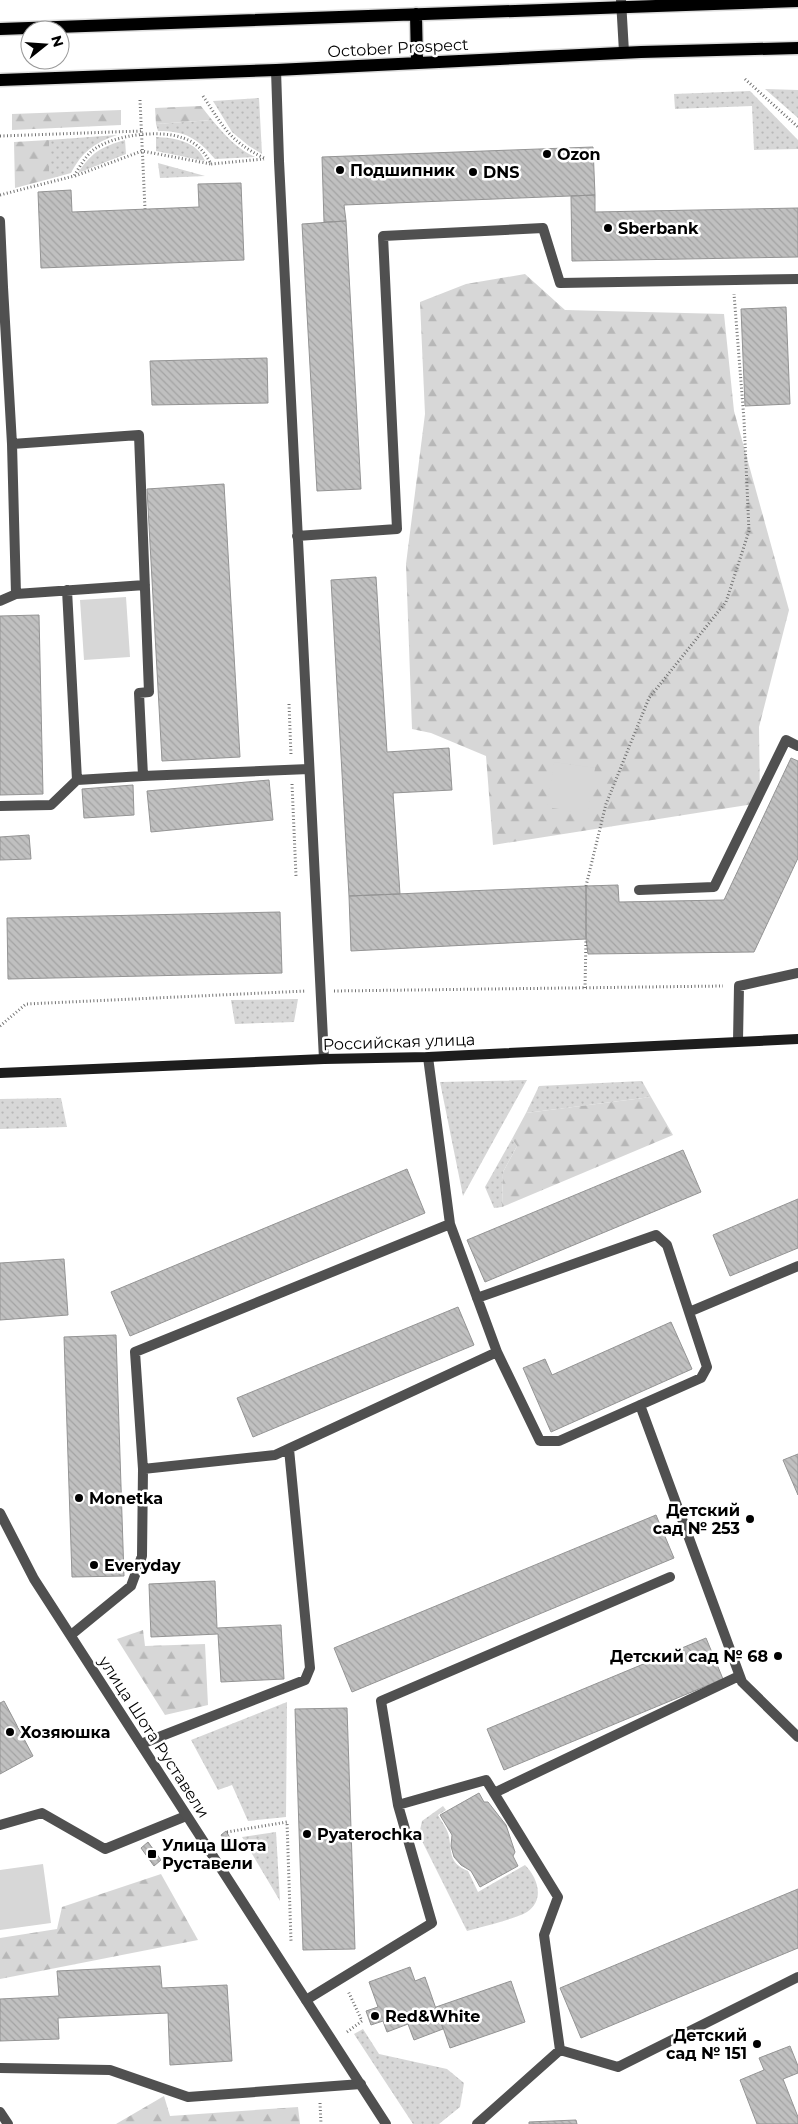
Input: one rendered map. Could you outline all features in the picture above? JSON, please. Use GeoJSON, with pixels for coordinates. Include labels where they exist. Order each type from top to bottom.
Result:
{"type":"FeatureCollection","features":[{"type":"Feature","properties":{"kind":"main road"},"geometry":{"type":"LineString","coordinates":[[0,30],[416,14],[621,3],[798,1]]}},
{"type":"Feature","properties":{"kind":"main road"},"geometry":{"type":"LineString","coordinates":[[416,14],[417,63]]}},
{"type":"Feature","properties":{"kind":"main road","name":"October Prospect"},"geometry":{"type":"LineString","coordinates":[[0,80],[276,70],[624,52],[798,48]]}},
{"type":"Feature","properties":{"kind":"main road","name":"Российская улица"},"geometry":{"type":"LineString","coordinates":[[0,1073],[324,1059],[428,1057],[798,1039]]}},
{"type":"Feature","properties":{"kind":"street"},"geometry":{"type":"LineString","coordinates":[[621,3],[624,52]]}},
{"type":"Feature","properties":{"kind":"street"},"geometry":{"type":"LineString","coordinates":[[276,70],[297,536],[324,1059]]}},
{"type":"Feature","properties":{"kind":"street"},"geometry":{"type":"LineString","coordinates":[[0,221],[2,287],[12,444],[16,594]]}},
{"type":"Feature","properties":{"kind":"street"},"geometry":{"type":"LineString","coordinates":[[297,536],[397,529],[383,236],[543,228],[560,283],[798,279]]}},
{"type":"Feature","properties":{"kind":"street"},"geometry":{"type":"LineString","coordinates":[[12,444],[139,436],[149,692],[139,693],[143,776]]}},
{"type":"Feature","properties":{"kind":"street"},"geometry":{"type":"LineString","coordinates":[[0,602],[16,594],[145,585]]}},
{"type":"Feature","properties":{"kind":"street"},"geometry":{"type":"LineString","coordinates":[[67,590],[77,780]]}},
{"type":"Feature","properties":{"kind":"street"},"geometry":{"type":"LineString","coordinates":[[639,890],[714,887],[786,740],[798,746]]}},
{"type":"Feature","properties":{"kind":"street"},"geometry":{"type":"LineString","coordinates":[[0,806],[51,805],[77,780],[309,769]]}},
{"type":"Feature","properties":{"kind":"street"},"geometry":{"type":"LineString","coordinates":[[738,1041],[739,986],[798,972]]}},
{"type":"Feature","properties":{"kind":"street"},"geometry":{"type":"LineString","coordinates":[[428,1057],[450,1224],[477,1298],[497,1352],[540,1441],[559,1441],[701,1378],[708,1367],[667,1245],[656,1235],[477,1298]]}},
{"type":"Feature","properties":{"kind":"street"},"geometry":{"type":"LineString","coordinates":[[71,1635],[131,1586],[142,1556],[143,1469],[135,1352],[450,1224]]}},
{"type":"Feature","properties":{"kind":"street"},"geometry":{"type":"LineString","coordinates":[[690,1312],[798,1266]]}},
{"type":"Feature","properties":{"kind":"street"},"geometry":{"type":"LineString","coordinates":[[143,1469],[275,1455],[497,1352]]}},
{"type":"Feature","properties":{"kind":"street"},"geometry":{"type":"LineString","coordinates":[[640,1405],[739,1676],[742,1682],[798,1736]]}},
{"type":"Feature","properties":{"kind":"street"},"geometry":{"type":"LineString","coordinates":[[141,1744],[305,1680],[310,1668],[289,1449]]}},
{"type":"Feature","properties":{"kind":"street","name":"улица Шота Руставели"},"geometry":{"type":"LineString","coordinates":[[0,1513],[34,1579],[386,2124]]}},
{"type":"Feature","properties":{"kind":"street"},"geometry":{"type":"LineString","coordinates":[[306,2000],[432,1923],[398,1805],[381,1701],[670,1577]]}},
{"type":"Feature","properties":{"kind":"street"},"geometry":{"type":"LineString","coordinates":[[494,1793],[739,1676]]}},
{"type":"Feature","properties":{"kind":"street"},"geometry":{"type":"LineString","coordinates":[[398,1805],[486,1780],[558,1897],[544,1935],[560,2050]]}},
{"type":"Feature","properties":{"kind":"street"},"geometry":{"type":"LineString","coordinates":[[0,1825],[42,1813],[106,1849],[186,1816]]}},
{"type":"Feature","properties":{"kind":"street"},"geometry":{"type":"LineString","coordinates":[[560,2050],[618,2067],[798,1977]]}},
{"type":"Feature","properties":{"kind":"street"},"geometry":{"type":"LineString","coordinates":[[477,2124],[560,2050]]}},
{"type":"Feature","properties":{"kind":"street"},"geometry":{"type":"LineString","coordinates":[[0,2068],[110,2070],[188,2097],[361,2084]]}},
{"type":"Feature","properties":{"kind":"street"},"geometry":{"type":"LineString","coordinates":[[0,2112],[8,2124]]}},
{"type":"Feature","properties":{"kind":"path"},"geometry":{"type":"LineString","coordinates":[[745,79],[798,127]]}},
{"type":"Feature","properties":{"kind":"path"},"geometry":{"type":"LineString","coordinates":[[0,196],[74,176],[142,152],[211,164],[267,159],[247,150],[229,136],[203,96]]}},
{"type":"Feature","properties":{"kind":"path"},"geometry":{"type":"LineString","coordinates":[[140,100],[145,209]]}},
{"type":"Feature","properties":{"kind":"path"},"geometry":{"type":"LineString","coordinates":[[0,136],[141,133],[182,137],[195,144],[206,154],[211,164]]}},
{"type":"Feature","properties":{"kind":"path"},"geometry":{"type":"LineString","coordinates":[[74,176],[92,151],[106,142],[141,133]]}},
{"type":"Feature","properties":{"kind":"path"},"geometry":{"type":"LineString","coordinates":[[586,886],[606,804],[648,698],[726,602],[749,531],[744,420],[733,280]]}},
{"type":"Feature","properties":{"kind":"path"},"geometry":{"type":"LineString","coordinates":[[586,939],[586,988]]}},
{"type":"Feature","properties":{"kind":"path"},"geometry":{"type":"LineString","coordinates":[[0,1026],[26,1004],[320,991],[739,986]]}},
{"type":"Feature","properties":{"kind":"path"},"geometry":{"type":"LineString","coordinates":[[227,1832],[287,1822],[291,1941]]}},
{"type":"Feature","properties":{"kind":"path"},"geometry":{"type":"LineString","coordinates":[[342,1978],[362,2021],[347,2032]]}},
{"type":"Feature","properties":{"kind":"path"},"geometry":{"type":"LineString","coordinates":[[320,2087],[321,2124]]}},
{"type":"Feature","properties":{"kind":"green space"},"geometry":{"type":"Polygon","coordinates":[[[765,89],[798,90],[798,118],[765,89]]]}},
{"type":"Feature","properties":{"kind":"green space"},"geometry":{"type":"Polygon","coordinates":[[[750,91],[798,140],[798,149],[754,150],[752,106],[675,109],[674,94],[750,91]]]}},
{"type":"Feature","properties":{"kind":"green space"},"geometry":{"type":"Polygon","coordinates":[[[259,98],[262,154],[232,132],[213,101],[259,98]]]}},
{"type":"Feature","properties":{"kind":"green space"},"geometry":{"type":"Polygon","coordinates":[[[201,106],[212,120],[156,124],[155,108],[201,106]]]}},
{"type":"Feature","properties":{"kind":"green space"},"geometry":{"type":"Polygon","coordinates":[[[121,110],[121,125],[12,130],[12,114],[121,110]]]}},
{"type":"Feature","properties":{"kind":"green space"},"geometry":{"type":"Polygon","coordinates":[[[212,120],[237,146],[255,157],[215,159],[190,137],[176,132],[158,131],[156,124],[212,120]]]}},
{"type":"Feature","properties":{"kind":"green space"},"geometry":{"type":"Polygon","coordinates":[[[117,135],[102,141],[90,149],[80,159],[71,173],[49,179],[49,140],[117,135]]]}},
{"type":"Feature","properties":{"kind":"green space"},"geometry":{"type":"Polygon","coordinates":[[[156,137],[171,138],[185,142],[197,149],[205,161],[156,151],[156,137]]]}},
{"type":"Feature","properties":{"kind":"green space"},"geometry":{"type":"Polygon","coordinates":[[[49,140],[49,179],[15,188],[14,142],[49,140]]]}},
{"type":"Feature","properties":{"kind":"green space"},"geometry":{"type":"Polygon","coordinates":[[[125,140],[126,154],[78,173],[98,151],[125,140]]]}},
{"type":"Feature","properties":{"kind":"green space"},"geometry":{"type":"Polygon","coordinates":[[[158,163],[205,176],[160,178],[158,163]]]}},
{"type":"Feature","properties":{"kind":"green space"},"geometry":{"type":"Polygon","coordinates":[[[525,274],[565,310],[724,314],[734,411],[789,610],[759,727],[760,803],[493,845],[486,756],[431,733],[412,729],[406,564],[425,414],[420,302],[466,284],[525,274]]]}},
{"type":"Feature","properties":{"kind":"green space"},"geometry":{"type":"Polygon","coordinates":[[[126,597],[130,657],[84,660],[80,600],[126,597]]]}},
{"type":"Feature","properties":{"kind":"green space"},"geometry":{"type":"Polygon","coordinates":[[[554,762],[595,768],[588,814],[547,807],[554,762]]]}},
{"type":"Feature","properties":{"kind":"green space"},"geometry":{"type":"Polygon","coordinates":[[[298,999],[294,1022],[235,1024],[231,1000],[298,999]]]}},
{"type":"Feature","properties":{"kind":"green space"},"geometry":{"type":"Polygon","coordinates":[[[527,1080],[463,1196],[440,1082],[527,1080]]]}},
{"type":"Feature","properties":{"kind":"green space"},"geometry":{"type":"Polygon","coordinates":[[[642,1081],[651,1097],[526,1113],[539,1086],[642,1081]]]}},
{"type":"Feature","properties":{"kind":"green space"},"geometry":{"type":"Polygon","coordinates":[[[651,1097],[673,1135],[502,1207],[503,1172],[517,1146],[512,1139],[526,1113],[651,1097]]]}},
{"type":"Feature","properties":{"kind":"green space"},"geometry":{"type":"Polygon","coordinates":[[[61,1098],[67,1127],[0,1129],[0,1099],[61,1098]]]}},
{"type":"Feature","properties":{"kind":"green space"},"geometry":{"type":"Polygon","coordinates":[[[512,1139],[517,1146],[503,1172],[502,1207],[494,1208],[485,1187],[512,1139]]]}},
{"type":"Feature","properties":{"kind":"green space"},"geometry":{"type":"Polygon","coordinates":[[[143,1630],[145,1646],[205,1644],[208,1705],[165,1715],[117,1639],[143,1630]]]}},
{"type":"Feature","properties":{"kind":"green space"},"geometry":{"type":"Polygon","coordinates":[[[287,1702],[286,1817],[248,1821],[232,1785],[218,1790],[191,1740],[287,1702]]]}},
{"type":"Feature","properties":{"kind":"green space"},"geometry":{"type":"Polygon","coordinates":[[[443,1806],[446,1810],[438,1815],[448,1834],[454,1861],[457,1865],[468,1871],[478,1892],[525,1865],[530,1870],[538,1889],[538,1895],[533,1907],[527,1912],[508,1920],[467,1931],[419,1835],[422,1821],[443,1806]]]}},
{"type":"Feature","properties":{"kind":"green space"},"geometry":{"type":"Polygon","coordinates":[[[276,1832],[280,1901],[242,1837],[276,1832]]]}},
{"type":"Feature","properties":{"kind":"green space"},"geometry":{"type":"Polygon","coordinates":[[[43,1864],[51,1923],[0,1930],[0,1870],[43,1864]]]}},
{"type":"Feature","properties":{"kind":"green space"},"geometry":{"type":"Polygon","coordinates":[[[161,1874],[198,1940],[0,1979],[0,1938],[57,1929],[62,1907],[161,1874]]]}},
{"type":"Feature","properties":{"kind":"green space"},"geometry":{"type":"Polygon","coordinates":[[[363,2029],[379,2054],[447,2069],[464,2083],[460,2107],[439,2124],[413,2124],[354,2034],[363,2029]]]}},
{"type":"Feature","properties":{"kind":"green space"},"geometry":{"type":"Polygon","coordinates":[[[164,2096],[170,2116],[298,2107],[300,2124],[116,2124],[164,2096]]]}},
{"type":"Feature","properties":{"kind":"building"},"geometry":{"type":"Polygon","coordinates":[[[593,147],[595,195],[344,205],[346,221],[324,222],[322,157],[593,147]]]}},
{"type":"Feature","properties":{"kind":"building"},"geometry":{"type":"Polygon","coordinates":[[[241,183],[244,260],[41,268],[38,192],[71,190],[72,212],[199,207],[198,184],[241,183]]]}},
{"type":"Feature","properties":{"kind":"building"},"geometry":{"type":"Polygon","coordinates":[[[595,195],[595,212],[798,208],[798,257],[572,261],[571,196],[595,195]]]}},
{"type":"Feature","properties":{"kind":"building"},"geometry":{"type":"Polygon","coordinates":[[[346,221],[361,489],[317,491],[302,224],[346,221]]]}},
{"type":"Feature","properties":{"kind":"building"},"geometry":{"type":"Polygon","coordinates":[[[786,307],[790,404],[745,406],[741,309],[786,307]]]}},
{"type":"Feature","properties":{"kind":"building"},"geometry":{"type":"Polygon","coordinates":[[[267,358],[268,403],[152,405],[150,361],[267,358]]]}},
{"type":"Feature","properties":{"kind":"building"},"geometry":{"type":"Polygon","coordinates":[[[224,484],[240,757],[162,761],[147,489],[224,484]]]}},
{"type":"Feature","properties":{"kind":"building"},"geometry":{"type":"Polygon","coordinates":[[[376,577],[387,752],[449,748],[452,790],[393,793],[400,894],[349,896],[331,580],[376,577]]]}},
{"type":"Feature","properties":{"kind":"building"},"geometry":{"type":"Polygon","coordinates":[[[39,615],[43,794],[0,795],[0,616],[39,615]]]}},
{"type":"Feature","properties":{"kind":"building"},"geometry":{"type":"Polygon","coordinates":[[[791,758],[798,761],[798,858],[754,952],[588,954],[586,939],[586,886],[618,885],[619,902],[724,900],[791,758]]]}},
{"type":"Feature","properties":{"kind":"building"},"geometry":{"type":"Polygon","coordinates":[[[269,780],[273,820],[151,832],[147,791],[269,780]]]}},
{"type":"Feature","properties":{"kind":"building"},"geometry":{"type":"Polygon","coordinates":[[[133,785],[134,815],[84,818],[82,789],[133,785]]]}},
{"type":"Feature","properties":{"kind":"building"},"geometry":{"type":"Polygon","coordinates":[[[29,835],[31,859],[0,860],[0,837],[29,835]]]}},
{"type":"Feature","properties":{"kind":"building"},"geometry":{"type":"Polygon","coordinates":[[[586,886],[586,939],[351,951],[349,896],[586,886]]]}},
{"type":"Feature","properties":{"kind":"building"},"geometry":{"type":"Polygon","coordinates":[[[280,912],[282,973],[8,979],[7,918],[280,912]]]}},
{"type":"Feature","properties":{"kind":"building"},"geometry":{"type":"Polygon","coordinates":[[[683,1150],[701,1192],[485,1282],[467,1240],[683,1150]]]}},
{"type":"Feature","properties":{"kind":"building"},"geometry":{"type":"Polygon","coordinates":[[[407,1169],[425,1213],[130,1336],[111,1292],[407,1169]]]}},
{"type":"Feature","properties":{"kind":"building"},"geometry":{"type":"Polygon","coordinates":[[[798,1199],[798,1248],[730,1276],[713,1235],[798,1199]]]}},
{"type":"Feature","properties":{"kind":"building"},"geometry":{"type":"Polygon","coordinates":[[[64,1259],[68,1315],[0,1320],[0,1263],[64,1259]]]}},
{"type":"Feature","properties":{"kind":"building"},"geometry":{"type":"Polygon","coordinates":[[[458,1307],[474,1345],[253,1437],[237,1398],[458,1307]]]}},
{"type":"Feature","properties":{"kind":"building"},"geometry":{"type":"Polygon","coordinates":[[[671,1322],[692,1369],[551,1432],[523,1368],[545,1359],[552,1375],[671,1322]]]}},
{"type":"Feature","properties":{"kind":"building"},"geometry":{"type":"Polygon","coordinates":[[[116,1335],[124,1576],[72,1577],[64,1337],[116,1335]]]}},
{"type":"Feature","properties":{"kind":"building"},"geometry":{"type":"Polygon","coordinates":[[[798,1454],[798,1495],[783,1460],[798,1454]]]}},
{"type":"Feature","properties":{"kind":"building"},"geometry":{"type":"Polygon","coordinates":[[[656,1515],[674,1558],[352,1692],[334,1648],[656,1515]]]}},
{"type":"Feature","properties":{"kind":"building"},"geometry":{"type":"Polygon","coordinates":[[[215,1581],[217,1628],[281,1625],[284,1679],[221,1682],[218,1634],[151,1637],[149,1584],[215,1581]]]}},
{"type":"Feature","properties":{"kind":"building"},"geometry":{"type":"Polygon","coordinates":[[[706,1638],[723,1679],[504,1770],[487,1729],[706,1638]]]}},
{"type":"Feature","properties":{"kind":"building"},"geometry":{"type":"Polygon","coordinates":[[[4,1701],[33,1756],[0,1774],[0,1703],[4,1701]]]}},
{"type":"Feature","properties":{"kind":"building"},"geometry":{"type":"Polygon","coordinates":[[[347,1708],[355,1949],[303,1950],[295,1709],[347,1708]]]}},
{"type":"Feature","properties":{"kind":"building"},"geometry":{"type":"Polygon","coordinates":[[[479,1793],[484,1802],[488,1802],[506,1825],[515,1852],[513,1856],[518,1866],[480,1887],[471,1871],[461,1865],[454,1857],[451,1846],[452,1835],[440,1815],[479,1793]]]}},
{"type":"Feature","properties":{"kind":"building"},"geometry":{"type":"Polygon","coordinates":[[[226,1831],[233,1843],[228,1846],[221,1835],[226,1831]]]}},
{"type":"Feature","properties":{"kind":"building"},"geometry":{"type":"Polygon","coordinates":[[[148,1842],[161,1860],[154,1866],[141,1848],[148,1842]]]}},
{"type":"Feature","properties":{"kind":"building"},"geometry":{"type":"Polygon","coordinates":[[[798,1889],[798,1948],[581,2038],[560,1988],[798,1889]]]}},
{"type":"Feature","properties":{"kind":"building"},"geometry":{"type":"Polygon","coordinates":[[[160,1966],[162,1988],[227,1985],[232,2061],[170,2065],[168,2013],[58,2018],[59,2039],[0,2041],[0,1999],[59,1996],[57,1971],[160,1966]]]}},
{"type":"Feature","properties":{"kind":"building"},"geometry":{"type":"Polygon","coordinates":[[[410,1967],[415,1981],[425,1977],[443,2029],[414,2040],[408,2024],[387,2032],[383,2021],[371,2025],[366,2011],[378,2007],[369,1982],[410,1967]]]}},
{"type":"Feature","properties":{"kind":"building"},"geometry":{"type":"Polygon","coordinates":[[[511,1981],[525,2022],[450,2048],[436,2007],[511,1981]]]}},
{"type":"Feature","properties":{"kind":"building"},"geometry":{"type":"Polygon","coordinates":[[[790,2046],[798,2066],[798,2073],[783,2079],[798,2117],[798,2124],[757,2124],[740,2080],[764,2070],[759,2058],[790,2046]]]}},
{"type":"Feature","properties":{"kind":"building"},"geometry":{"type":"Polygon","coordinates":[[[576,2120],[577,2124],[529,2124],[529,2122],[576,2120]]]}},
{"type":"Feature","properties":{"kind":"place","name":"Ozon"},"geometry":{"type":"Point","coordinates":[547,154]}},
{"type":"Feature","properties":{"kind":"place","name":"Подшипник"},"geometry":{"type":"Point","coordinates":[340,170]}},
{"type":"Feature","properties":{"kind":"place","name":"DNS"},"geometry":{"type":"Point","coordinates":[473,172]}},
{"type":"Feature","properties":{"kind":"place","name":"Sberbank"},"geometry":{"type":"Point","coordinates":[608,228]}},
{"type":"Feature","properties":{"kind":"place","name":"Monetka"},"geometry":{"type":"Point","coordinates":[79,1498]}},
{"type":"Feature","properties":{"kind":"place","name":"Детский сад № 253"},"geometry":{"type":"Point","coordinates":[750,1519]}},
{"type":"Feature","properties":{"kind":"place","name":"Everyday"},"geometry":{"type":"Point","coordinates":[94,1565]}},
{"type":"Feature","properties":{"kind":"place","name":"Детский сад № 68"},"geometry":{"type":"Point","coordinates":[778,1656]}},
{"type":"Feature","properties":{"kind":"place","name":"Хозяюшка"},"geometry":{"type":"Point","coordinates":[10,1732]}},
{"type":"Feature","properties":{"kind":"place","name":"Pyaterochka"},"geometry":{"type":"Point","coordinates":[307,1834]}},
{"type":"Feature","properties":{"kind":"place","name":"Улица Шота Руставели"},"geometry":{"type":"Point","coordinates":[152,1854]}},
{"type":"Feature","properties":{"kind":"place","name":"Red&White"},"geometry":{"type":"Point","coordinates":[375,2016]}},
{"type":"Feature","properties":{"kind":"place","name":"Детский сад № 151"},"geometry":{"type":"Point","coordinates":[757,2044]}}]}
